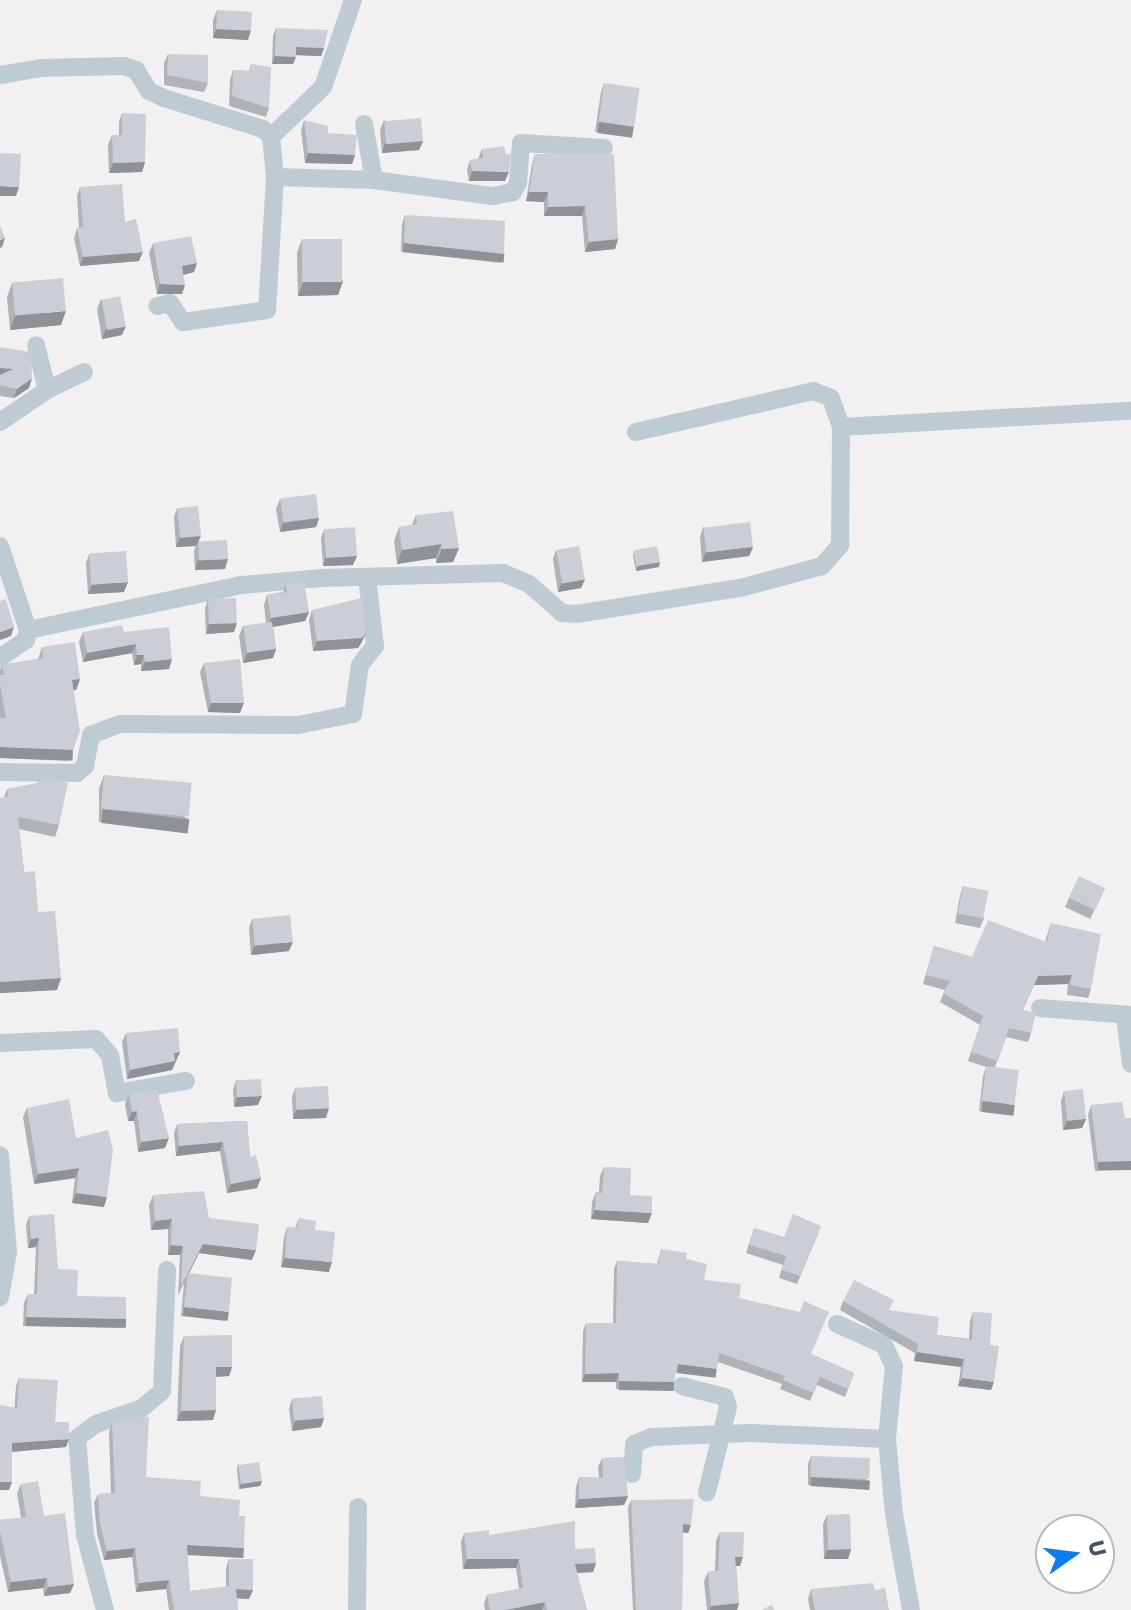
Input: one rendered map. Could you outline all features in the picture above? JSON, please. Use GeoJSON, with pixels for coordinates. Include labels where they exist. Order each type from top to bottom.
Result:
{"type":"FeatureCollection","features":[{"type":"Feature","properties":{"kind":"street"},"geometry":{"type":"LineString","coordinates":[[271,137],[323,87],[353,0]]}},
{"type":"Feature","properties":{"kind":"street"},"geometry":{"type":"LineString","coordinates":[[0,75],[124,66],[164,98],[263,129],[271,137],[275,177],[267,310],[183,322],[170,303],[157,306]]}},
{"type":"Feature","properties":{"kind":"street"},"geometry":{"type":"LineString","coordinates":[[364,124],[374,180]]}},
{"type":"Feature","properties":{"kind":"street"},"geometry":{"type":"LineString","coordinates":[[275,177],[374,180],[465,196],[504,195],[518,183],[521,143],[530,139],[604,148]]}},
{"type":"Feature","properties":{"kind":"street"},"geometry":{"type":"LineString","coordinates":[[36,345],[47,390]]}},
{"type":"Feature","properties":{"kind":"street"},"geometry":{"type":"LineString","coordinates":[[0,422],[47,390],[84,372]]}},
{"type":"Feature","properties":{"kind":"street"},"geometry":{"type":"LineString","coordinates":[[28,630],[242,585],[503,573],[529,584],[562,613],[577,614],[807,572],[826,563],[840,545],[841,427],[831,398],[813,391],[636,432]]}},
{"type":"Feature","properties":{"kind":"street"},"geometry":{"type":"LineString","coordinates":[[841,427],[1131,411]]}},
{"type":"Feature","properties":{"kind":"street"},"geometry":{"type":"LineString","coordinates":[[0,546],[28,630],[26,640],[0,658]]}},
{"type":"Feature","properties":{"kind":"street"},"geometry":{"type":"LineString","coordinates":[[0,772],[81,771],[91,735],[120,724],[298,725],[353,714],[360,665],[375,646],[367,577]]}},
{"type":"Feature","properties":{"kind":"street"},"geometry":{"type":"LineString","coordinates":[[1040,1008],[1128,1015],[1131,1064]]}},
{"type":"Feature","properties":{"kind":"street"},"geometry":{"type":"LineString","coordinates":[[0,1043],[96,1039],[110,1055],[117,1093],[186,1081]]}},
{"type":"Feature","properties":{"kind":"street"},"geometry":{"type":"LineString","coordinates":[[0,1155],[8,1252],[0,1297]]}},
{"type":"Feature","properties":{"kind":"street"},"geometry":{"type":"LineString","coordinates":[[105,1610],[86,1547],[77,1438],[96,1424],[142,1408],[162,1391],[167,1270]]}},
{"type":"Feature","properties":{"kind":"street"},"geometry":{"type":"LineString","coordinates":[[837,1324],[870,1337],[890,1356],[895,1378],[887,1439],[894,1514],[911,1610]]}},
{"type":"Feature","properties":{"kind":"street"},"geometry":{"type":"LineString","coordinates":[[682,1386],[725,1397],[724,1434],[707,1492]]}},
{"type":"Feature","properties":{"kind":"street"},"geometry":{"type":"LineString","coordinates":[[632,1474],[638,1440],[724,1434],[887,1439]]}},
{"type":"Feature","properties":{"kind":"street"},"geometry":{"type":"LineString","coordinates":[[357,1610],[358,1507]]}},
{"type":"Feature","properties":{"kind":"building"},"geometry":{"type":"Polygon","coordinates":[[[217,10],[252,12],[251,31],[216,29],[217,10]]]}},
{"type":"Feature","properties":{"kind":"building"},"geometry":{"type":"Polygon","coordinates":[[[276,28],[328,30],[324,48],[296,47],[296,57],[275,56],[276,28]]]}},
{"type":"Feature","properties":{"kind":"building"},"geometry":{"type":"Polygon","coordinates":[[[168,54],[208,55],[208,83],[167,75],[168,54]]]}},
{"type":"Feature","properties":{"kind":"building"},"geometry":{"type":"Polygon","coordinates":[[[251,64],[271,67],[269,108],[232,96],[233,70],[250,71],[251,64]]]}},
{"type":"Feature","properties":{"kind":"building"},"geometry":{"type":"Polygon","coordinates":[[[604,83],[640,88],[634,127],[599,122],[604,83]]]}},
{"type":"Feature","properties":{"kind":"building"},"geometry":{"type":"Polygon","coordinates":[[[122,113],[146,114],[145,162],[113,163],[112,135],[122,135],[122,113]]]}},
{"type":"Feature","properties":{"kind":"building"},"geometry":{"type":"Polygon","coordinates":[[[421,118],[423,141],[386,144],[384,121],[421,118]]]}},
{"type":"Feature","properties":{"kind":"building"},"geometry":{"type":"Polygon","coordinates":[[[304,120],[328,126],[328,133],[357,135],[355,155],[308,153],[304,120]]]}},
{"type":"Feature","properties":{"kind":"building"},"geometry":{"type":"Polygon","coordinates":[[[504,146],[506,154],[511,154],[509,172],[472,171],[470,160],[483,158],[482,149],[504,146]]]}},
{"type":"Feature","properties":{"kind":"building"},"geometry":{"type":"Polygon","coordinates":[[[0,153],[21,154],[19,187],[0,186],[0,153]]]}},
{"type":"Feature","properties":{"kind":"building"},"geometry":{"type":"Polygon","coordinates":[[[535,154],[614,154],[618,239],[589,242],[585,206],[548,207],[548,192],[529,192],[535,154]]]}},
{"type":"Feature","properties":{"kind":"building"},"geometry":{"type":"Polygon","coordinates":[[[122,184],[125,222],[136,219],[143,252],[83,257],[77,228],[83,227],[80,187],[122,184]]]}},
{"type":"Feature","properties":{"kind":"building"},"geometry":{"type":"Polygon","coordinates":[[[405,215],[505,221],[504,254],[404,243],[405,215]]]}},
{"type":"Feature","properties":{"kind":"building"},"geometry":{"type":"Polygon","coordinates":[[[191,236],[197,263],[182,266],[185,285],[160,284],[153,243],[191,236]]]}},
{"type":"Feature","properties":{"kind":"building"},"geometry":{"type":"Polygon","coordinates":[[[302,239],[342,239],[342,282],[302,282],[302,239]]]}},
{"type":"Feature","properties":{"kind":"building"},"geometry":{"type":"Polygon","coordinates":[[[63,278],[66,311],[15,315],[12,282],[63,278]]]}},
{"type":"Feature","properties":{"kind":"building"},"geometry":{"type":"Polygon","coordinates":[[[120,296],[126,326],[107,330],[101,300],[120,296]]]}},
{"type":"Feature","properties":{"kind":"building"},"geometry":{"type":"Polygon","coordinates":[[[0,347],[31,352],[32,378],[17,389],[0,385],[0,375],[13,369],[0,368],[0,347]]]}},
{"type":"Feature","properties":{"kind":"building"},"geometry":{"type":"Polygon","coordinates":[[[316,494],[319,518],[283,522],[280,498],[316,494]]]}},
{"type":"Feature","properties":{"kind":"building"},"geometry":{"type":"Polygon","coordinates":[[[198,506],[201,536],[180,538],[177,508],[198,506]]]}},
{"type":"Feature","properties":{"kind":"building"},"geometry":{"type":"Polygon","coordinates":[[[453,511],[459,548],[442,549],[441,544],[402,550],[399,527],[417,524],[416,515],[453,511]]]}},
{"type":"Feature","properties":{"kind":"building"},"geometry":{"type":"Polygon","coordinates":[[[750,522],[753,547],[706,553],[703,528],[750,522]]]}},
{"type":"Feature","properties":{"kind":"building"},"geometry":{"type":"Polygon","coordinates":[[[355,527],[357,556],[326,558],[324,529],[355,527]]]}},
{"type":"Feature","properties":{"kind":"building"},"geometry":{"type":"Polygon","coordinates":[[[227,540],[228,559],[199,560],[198,542],[227,540]]]}},
{"type":"Feature","properties":{"kind":"building"},"geometry":{"type":"Polygon","coordinates":[[[579,546],[585,579],[562,583],[556,550],[579,546]]]}},
{"type":"Feature","properties":{"kind":"building"},"geometry":{"type":"Polygon","coordinates":[[[657,546],[660,562],[636,566],[633,551],[657,546]]]}},
{"type":"Feature","properties":{"kind":"building"},"geometry":{"type":"Polygon","coordinates":[[[126,551],[128,582],[91,585],[89,554],[126,551]]]}},
{"type":"Feature","properties":{"kind":"building"},"geometry":{"type":"Polygon","coordinates":[[[304,582],[309,612],[271,618],[267,595],[287,592],[286,584],[304,582]]]}},
{"type":"Feature","properties":{"kind":"building"},"geometry":{"type":"Polygon","coordinates":[[[236,598],[237,623],[209,624],[208,599],[236,598]]]}},
{"type":"Feature","properties":{"kind":"building"},"geometry":{"type":"Polygon","coordinates":[[[362,598],[366,633],[362,638],[317,641],[312,610],[362,598]]]}},
{"type":"Feature","properties":{"kind":"building"},"geometry":{"type":"Polygon","coordinates":[[[6,599],[14,627],[0,632],[0,601],[6,599]]]}},
{"type":"Feature","properties":{"kind":"building"},"geometry":{"type":"Polygon","coordinates":[[[272,622],[276,649],[247,653],[243,626],[272,622]]]}},
{"type":"Feature","properties":{"kind":"building"},"geometry":{"type":"Polygon","coordinates":[[[122,625],[124,632],[169,627],[172,659],[145,662],[144,655],[137,655],[136,644],[87,653],[83,632],[122,625]]]}},
{"type":"Feature","properties":{"kind":"building"},"geometry":{"type":"Polygon","coordinates":[[[75,642],[80,679],[72,680],[80,731],[73,750],[0,747],[0,718],[6,718],[0,684],[0,675],[4,675],[2,665],[43,658],[42,647],[75,642]]]}},
{"type":"Feature","properties":{"kind":"building"},"geometry":{"type":"Polygon","coordinates":[[[240,659],[244,703],[211,703],[204,663],[240,659]]]}},
{"type":"Feature","properties":{"kind":"building"},"geometry":{"type":"Polygon","coordinates":[[[104,775],[192,783],[189,817],[101,809],[104,775]]]}},
{"type":"Feature","properties":{"kind":"building"},"geometry":{"type":"Polygon","coordinates":[[[40,777],[68,783],[59,825],[18,817],[24,872],[35,871],[38,912],[55,911],[61,978],[0,982],[0,798],[8,796],[7,789],[39,783],[40,777]]]}},
{"type":"Feature","properties":{"kind":"building"},"geometry":{"type":"Polygon","coordinates":[[[1079,876],[1105,888],[1095,910],[1069,898],[1079,876]]]}},
{"type":"Feature","properties":{"kind":"building"},"geometry":{"type":"Polygon","coordinates":[[[963,886],[989,891],[983,918],[958,913],[963,886]]]}},
{"type":"Feature","properties":{"kind":"building"},"geometry":{"type":"Polygon","coordinates":[[[290,915],[293,942],[255,946],[252,919],[290,915]]]}},
{"type":"Feature","properties":{"kind":"building"},"geometry":{"type":"Polygon","coordinates":[[[988,920],[1047,942],[1051,923],[1101,934],[1091,989],[1070,985],[1072,975],[1038,976],[1023,1010],[1036,1013],[1031,1033],[1009,1028],[998,1061],[971,1052],[983,1016],[943,993],[950,981],[926,975],[934,946],[972,957],[988,920]]]}},
{"type":"Feature","properties":{"kind":"building"},"geometry":{"type":"Polygon","coordinates":[[[178,1028],[180,1052],[174,1053],[175,1061],[130,1070],[126,1033],[178,1028]]]}},
{"type":"Feature","properties":{"kind":"building"},"geometry":{"type":"Polygon","coordinates":[[[986,1066],[1019,1070],[1014,1105],[982,1101],[986,1066]]]}},
{"type":"Feature","properties":{"kind":"building"},"geometry":{"type":"Polygon","coordinates":[[[261,1079],[262,1096],[237,1097],[236,1080],[261,1079]]]}},
{"type":"Feature","properties":{"kind":"building"},"geometry":{"type":"Polygon","coordinates":[[[328,1086],[329,1108],[296,1110],[295,1088],[328,1086]]]}},
{"type":"Feature","properties":{"kind":"building"},"geometry":{"type":"Polygon","coordinates":[[[157,1089],[169,1138],[141,1142],[137,1111],[132,1112],[129,1094],[157,1089]]]}},
{"type":"Feature","properties":{"kind":"building"},"geometry":{"type":"Polygon","coordinates":[[[1083,1089],[1086,1119],[1067,1121],[1064,1091],[1083,1089]]]}},
{"type":"Feature","properties":{"kind":"building"},"geometry":{"type":"Polygon","coordinates":[[[69,1099],[76,1138],[108,1130],[113,1150],[107,1197],[76,1193],[79,1168],[38,1174],[27,1108],[69,1099]]]}},
{"type":"Feature","properties":{"kind":"building"},"geometry":{"type":"Polygon","coordinates":[[[1122,1102],[1125,1118],[1131,1118],[1131,1161],[1098,1162],[1091,1105],[1122,1102]]]}},
{"type":"Feature","properties":{"kind":"building"},"geometry":{"type":"Polygon","coordinates":[[[247,1121],[250,1157],[256,1155],[261,1178],[231,1184],[223,1142],[179,1146],[177,1124],[247,1121]]]}},
{"type":"Feature","properties":{"kind":"building"},"geometry":{"type":"Polygon","coordinates":[[[604,1167],[631,1168],[630,1195],[652,1196],[652,1213],[595,1210],[596,1192],[602,1193],[604,1167]]]}},
{"type":"Feature","properties":{"kind":"building"},"geometry":{"type":"Polygon","coordinates":[[[204,1191],[209,1218],[259,1224],[256,1250],[203,1244],[181,1285],[183,1246],[171,1245],[172,1219],[155,1221],[153,1195],[204,1191]]]}},
{"type":"Feature","properties":{"kind":"building"},"geometry":{"type":"Polygon","coordinates":[[[54,1214],[58,1269],[78,1270],[77,1296],[126,1297],[126,1319],[26,1317],[28,1294],[37,1294],[39,1238],[31,1239],[29,1216],[54,1214]]]}},
{"type":"Feature","properties":{"kind":"building"},"geometry":{"type":"Polygon","coordinates":[[[793,1214],[821,1226],[800,1276],[782,1270],[786,1256],[749,1245],[754,1228],[784,1237],[793,1214]]]}},
{"type":"Feature","properties":{"kind":"building"},"geometry":{"type":"Polygon","coordinates":[[[299,1218],[316,1221],[315,1230],[335,1232],[332,1262],[285,1258],[287,1227],[297,1228],[299,1218]]]}},
{"type":"Feature","properties":{"kind":"building"},"geometry":{"type":"Polygon","coordinates":[[[661,1249],[687,1253],[686,1259],[707,1264],[704,1280],[741,1284],[739,1298],[800,1312],[804,1301],[829,1312],[811,1354],[854,1373],[848,1389],[820,1377],[813,1393],[783,1380],[785,1376],[719,1353],[717,1369],[678,1364],[674,1382],[619,1381],[619,1373],[585,1374],[586,1323],[616,1323],[617,1261],[658,1264],[661,1249]]]}},
{"type":"Feature","properties":{"kind":"building"},"geometry":{"type":"Polygon","coordinates":[[[188,1273],[232,1278],[229,1312],[184,1307],[188,1273]]]}},
{"type":"Feature","properties":{"kind":"building"},"geometry":{"type":"Polygon","coordinates":[[[854,1280],[894,1300],[889,1310],[939,1317],[937,1335],[972,1340],[973,1312],[992,1313],[990,1345],[999,1346],[994,1382],[962,1378],[964,1359],[917,1352],[918,1344],[843,1301],[854,1280]]]}},
{"type":"Feature","properties":{"kind":"building"},"geometry":{"type":"Polygon","coordinates":[[[232,1335],[232,1367],[216,1367],[216,1410],[181,1411],[184,1336],[232,1335]]]}},
{"type":"Feature","properties":{"kind":"building"},"geometry":{"type":"Polygon","coordinates":[[[19,1378],[58,1380],[55,1422],[69,1422],[69,1439],[12,1443],[12,1482],[0,1482],[0,1405],[17,1408],[19,1378]]]}},
{"type":"Feature","properties":{"kind":"building"},"geometry":{"type":"Polygon","coordinates":[[[322,1396],[324,1418],[294,1421],[292,1399],[322,1396]]]}},
{"type":"Feature","properties":{"kind":"building"},"geometry":{"type":"Polygon","coordinates":[[[149,1417],[146,1477],[201,1481],[200,1496],[240,1500],[239,1516],[245,1516],[244,1548],[187,1545],[190,1591],[229,1586],[229,1559],[253,1559],[253,1590],[236,1589],[238,1610],[174,1610],[169,1580],[139,1583],[135,1548],[107,1551],[100,1524],[98,1494],[115,1493],[112,1423],[149,1417]]]}},
{"type":"Feature","properties":{"kind":"building"},"geometry":{"type":"Polygon","coordinates":[[[811,1456],[870,1458],[869,1479],[810,1477],[811,1456]]]}},
{"type":"Feature","properties":{"kind":"building"},"geometry":{"type":"Polygon","coordinates":[[[624,1457],[628,1496],[579,1499],[579,1477],[603,1478],[602,1458],[624,1457]]]}},
{"type":"Feature","properties":{"kind":"building"},"geometry":{"type":"Polygon","coordinates":[[[259,1462],[262,1481],[241,1484],[238,1465],[259,1462]]]}},
{"type":"Feature","properties":{"kind":"building"},"geometry":{"type":"Polygon","coordinates":[[[38,1481],[44,1516],[65,1513],[74,1584],[48,1587],[47,1578],[11,1582],[0,1520],[26,1517],[21,1484],[38,1481]]]}},
{"type":"Feature","properties":{"kind":"building"},"geometry":{"type":"Polygon","coordinates":[[[694,1499],[691,1525],[683,1524],[682,1610],[636,1610],[631,1500],[694,1499]]]}},
{"type":"Feature","properties":{"kind":"building"},"geometry":{"type":"Polygon","coordinates":[[[850,1514],[851,1549],[828,1550],[827,1515],[850,1514]]]}},
{"type":"Feature","properties":{"kind":"building"},"geometry":{"type":"Polygon","coordinates":[[[575,1521],[575,1549],[595,1548],[596,1563],[575,1564],[587,1610],[547,1610],[545,1602],[490,1610],[487,1595],[523,1588],[519,1559],[467,1559],[464,1533],[489,1530],[489,1535],[575,1521]]]}},
{"type":"Feature","properties":{"kind":"building"},"geometry":{"type":"Polygon","coordinates":[[[720,1532],[744,1532],[743,1557],[735,1557],[739,1603],[711,1606],[708,1572],[718,1571],[720,1532]]]}},
{"type":"Feature","properties":{"kind":"building"},"geometry":{"type":"Polygon","coordinates":[[[873,1583],[875,1590],[885,1588],[889,1610],[815,1610],[811,1589],[873,1583]]]}}]}
